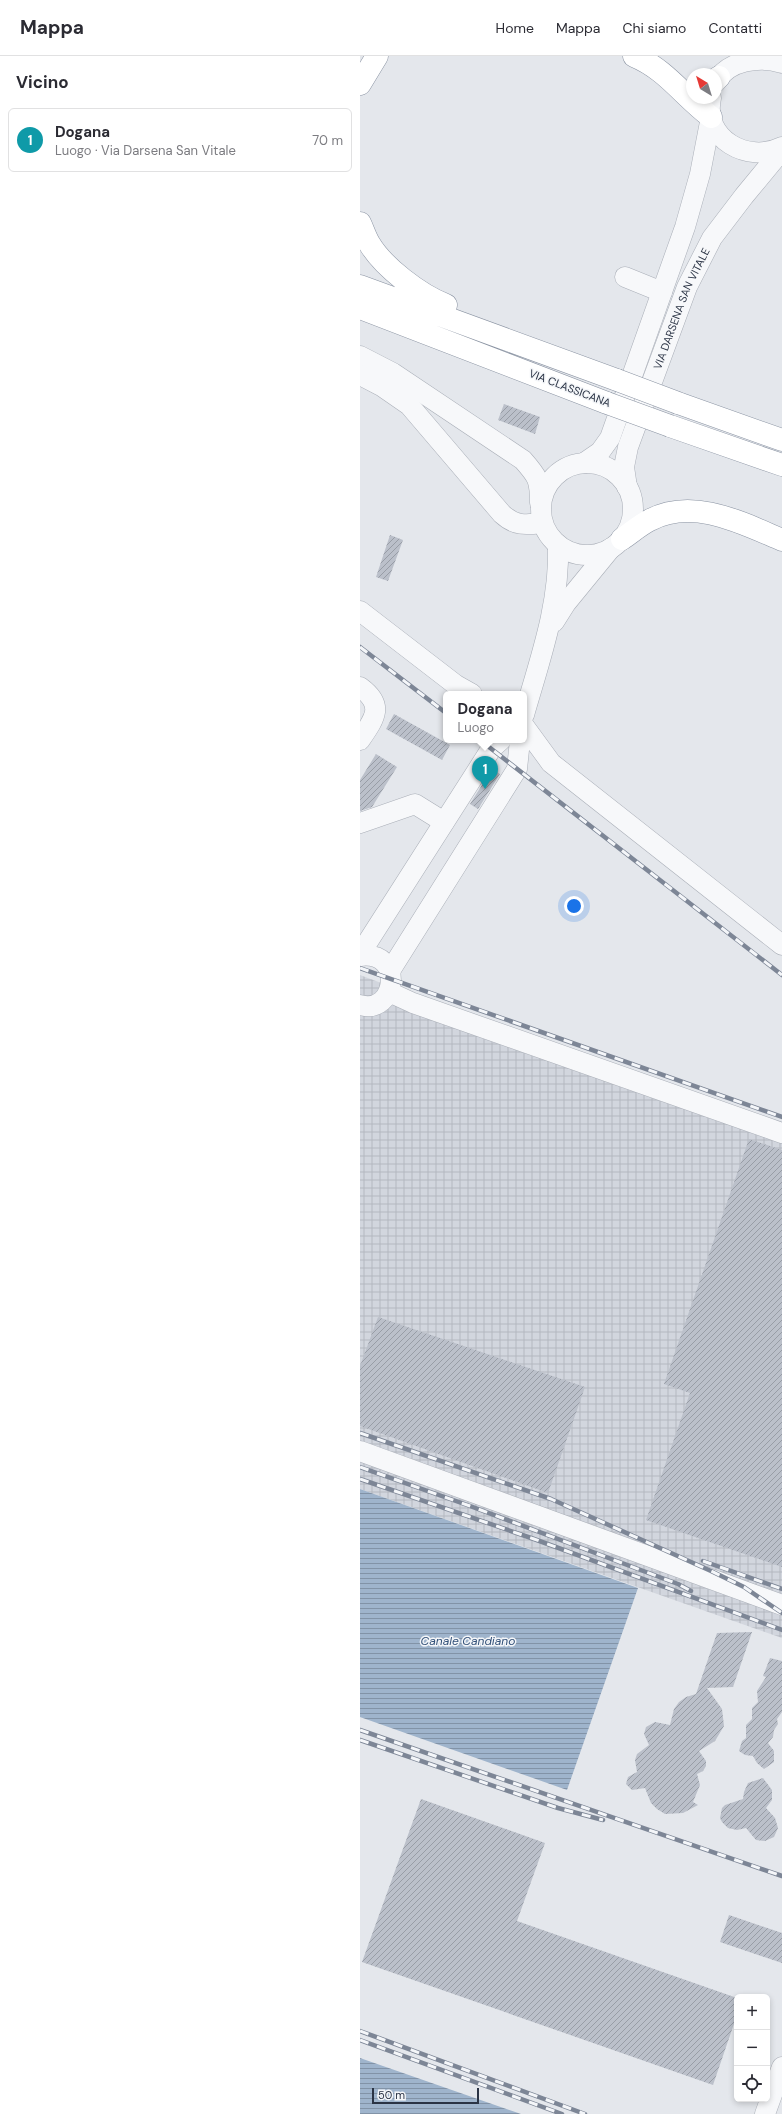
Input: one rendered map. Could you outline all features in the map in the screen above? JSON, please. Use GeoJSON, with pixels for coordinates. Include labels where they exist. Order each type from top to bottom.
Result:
{"type":"FeatureCollection","features":[{"type":"Feature","properties":{"kind":"highway"},"geometry":{"type":"LineString","coordinates":[[360,84],[377,56]]}},
{"type":"Feature","properties":{"kind":"highway"},"geometry":{"type":"LineString","coordinates":[[634,56],[648,62],[666,76],[697,106],[711,108]]}},
{"type":"Feature","properties":{"kind":"highway"},"geometry":{"type":"LineString","coordinates":[[666,76],[686,81]]}},
{"type":"Feature","properties":{"kind":"highway"},"geometry":{"type":"LineString","coordinates":[[360,223],[369,244],[392,270],[418,291],[438,302],[483,319],[524,346]]}},
{"type":"Feature","properties":{"kind":"highway","name":"VIA CLASSICANA"},"geometry":{"type":"LineString","coordinates":[[360,286],[782,440]]}},
{"type":"Feature","properties":{"kind":"highway","name":"VIA CLASSICANA"},"geometry":{"type":"LineString","coordinates":[[360,308],[670,426],[782,466]]}},
{"type":"Feature","properties":{"kind":"highway"},"geometry":{"type":"LineString","coordinates":[[616,544],[650,520],[675,512],[700,512],[732,519],[782,540]]}},
{"type":"Feature","properties":{"kind":"street"},"geometry":{"type":"LineString","coordinates":[[722,71],[741,60],[754,57],[776,59]]}},
{"type":"Feature","properties":{"kind":"street"},"geometry":{"type":"LineString","coordinates":[[711,108],[717,132],[728,143],[741,151],[757,154],[772,152],[782,147]]}},
{"type":"Feature","properties":{"kind":"street","name":"VIA DARSENA SAN VITALE"},"geometry":{"type":"LineString","coordinates":[[584,463],[600,452],[610,438],[685,227],[700,174],[711,108]]}},
{"type":"Feature","properties":{"kind":"street","name":"VIA DARSENA SAN VITALE"},"geometry":{"type":"LineString","coordinates":[[547,634],[566,603],[629,527],[633,514],[632,500],[627,487],[624,467],[628,447],[687,287],[712,238],[782,150]]}},
{"type":"Feature","properties":{"kind":"street"},"geometry":{"type":"LineString","coordinates":[[625,277],[662,292]]}},
{"type":"Feature","properties":{"kind":"street"},"geometry":{"type":"LineString","coordinates":[[360,356],[393,373],[523,460],[534,472],[540,483],[541,514],[548,536],[558,546],[571,553],[584,555],[598,554],[616,544]]}},
{"type":"Feature","properties":{"kind":"street"},"geometry":{"type":"LineString","coordinates":[[360,375],[383,387],[409,405],[502,514],[511,522],[521,525],[541,514]]}},
{"type":"Feature","properties":{"kind":"street","name":"VIA DARSENA SAN VITALE"},"geometry":{"type":"LineString","coordinates":[[541,514],[544,492],[552,479],[569,466],[584,463],[597,464],[609,469],[619,476],[627,487]]}},
{"type":"Feature","properties":{"kind":"street","name":"VIA DARSENA SAN VITALE"},"geometry":{"type":"LineString","coordinates":[[527,704],[547,634],[556,592],[558,546]]}},
{"type":"Feature","properties":{"kind":"street"},"geometry":{"type":"LineString","coordinates":[[360,611],[456,685],[467,691]]}},
{"type":"Feature","properties":{"kind":"street"},"geometry":{"type":"LineString","coordinates":[[360,687],[374,700],[376,707],[370,726],[360,740]]}},
{"type":"Feature","properties":{"kind":"street"},"geometry":{"type":"LineString","coordinates":[[527,730],[551,763],[782,945]]}},
{"type":"Feature","properties":{"kind":"street"},"geometry":{"type":"LineString","coordinates":[[360,1005],[371,1006],[378,1003],[389,992],[392,979],[390,971],[380,959],[373,956],[360,955],[491,749],[498,743]]}},
{"type":"Feature","properties":{"kind":"street"},"geometry":{"type":"LineString","coordinates":[[390,971],[517,769],[520,743]]}},
{"type":"Feature","properties":{"kind":"street"},"geometry":{"type":"LineString","coordinates":[[360,823],[415,804],[444,822]]}},
{"type":"Feature","properties":{"kind":"street"},"geometry":{"type":"LineString","coordinates":[[389,992],[420,1006],[782,1132]]}},
{"type":"Feature","properties":{"kind":"street"},"geometry":{"type":"LineString","coordinates":[[360,1451],[782,1605]]}},
{"type":"Feature","properties":{"kind":"street"},"geometry":{"type":"LineString","coordinates":[[766,2114],[782,2067]]}},
{"type":"Feature","properties":{"kind":"shaded area"},"geometry":{"type":"Polygon","coordinates":[[[360,975],[782,1134],[782,1638],[360,1489],[360,975]]]}},
{"type":"Feature","properties":{"kind":"water","name":"Canale Candiano"},"geometry":{"type":"Polygon","coordinates":[[[360,1489],[638,1588],[567,1790],[360,1717],[360,1489]]]}},
{"type":"Feature","properties":{"kind":"water"},"geometry":{"type":"Polygon","coordinates":[[[360,2058],[521,2114],[360,2114],[360,2058]]]}},
{"type":"Feature","properties":{"kind":"building"},"geometry":{"type":"Polygon","coordinates":[[[504,404],[540,417],[535,434],[498,420],[504,404]]]}},
{"type":"Feature","properties":{"kind":"building"},"geometry":{"type":"Polygon","coordinates":[[[390,535],[403,540],[388,581],[376,577],[390,535]]]}},
{"type":"Feature","properties":{"kind":"building"},"geometry":{"type":"Polygon","coordinates":[[[394,714],[443,741],[443,743],[450,745],[442,760],[386,729],[394,714]]]}},
{"type":"Feature","properties":{"kind":"building"},"geometry":{"type":"Polygon","coordinates":[[[376,754],[397,767],[372,807],[360,811],[360,780],[376,754]]]}},
{"type":"Feature","properties":{"kind":"building"},"geometry":{"type":"Polygon","coordinates":[[[492,769],[500,774],[478,809],[470,804],[492,769]]]}},
{"type":"Feature","properties":{"kind":"building"},"geometry":{"type":"Polygon","coordinates":[[[749,1139],[782,1150],[782,1567],[646,1520],[690,1393],[664,1384],[749,1139]]]}},
{"type":"Feature","properties":{"kind":"building"},"geometry":{"type":"Polygon","coordinates":[[[378,1317],[585,1387],[548,1493],[360,1426],[360,1366],[378,1317]]]}},
{"type":"Feature","properties":{"kind":"building"},"geometry":{"type":"Polygon","coordinates":[[[752,1632],[733,1687],[707,1688],[722,1709],[724,1726],[715,1741],[699,1751],[706,1761],[706,1766],[703,1771],[697,1774],[700,1785],[693,1802],[698,1805],[683,1813],[665,1814],[651,1803],[645,1788],[632,1790],[626,1784],[628,1777],[637,1772],[635,1760],[637,1754],[649,1745],[644,1734],[646,1727],[655,1722],[670,1725],[674,1709],[679,1702],[686,1697],[696,1694],[717,1633],[752,1632]]]}},
{"type":"Feature","properties":{"kind":"building"},"geometry":{"type":"Polygon","coordinates":[[[770,1658],[782,1661],[782,1712],[777,1719],[778,1724],[774,1730],[773,1737],[768,1743],[774,1751],[774,1762],[764,1769],[757,1763],[753,1756],[745,1755],[739,1751],[742,1741],[746,1738],[746,1725],[752,1719],[752,1708],[758,1702],[757,1691],[766,1677],[763,1676],[770,1658]]]}},
{"type":"Feature","properties":{"kind":"building"},"geometry":{"type":"Polygon","coordinates":[[[763,1778],[772,1790],[772,1800],[766,1808],[775,1818],[778,1828],[774,1837],[765,1841],[756,1840],[746,1828],[737,1830],[728,1828],[720,1818],[722,1808],[725,1805],[743,1799],[748,1783],[763,1778]]]}},
{"type":"Feature","properties":{"kind":"building"},"geometry":{"type":"Polygon","coordinates":[[[421,1799],[545,1843],[517,1921],[734,1997],[734,2024],[713,2085],[362,1962],[421,1799]]]}},
{"type":"Feature","properties":{"kind":"building"},"geometry":{"type":"Polygon","coordinates":[[[729,1915],[782,1933],[782,1963],[720,1942],[729,1915]]]}},
{"type":"Feature","properties":{"kind":"railway"},"geometry":{"type":"LineString","coordinates":[[360,647],[443,711]]}},
{"type":"Feature","properties":{"kind":"railway"},"geometry":{"type":"LineString","coordinates":[[484,743],[782,975]]}},
{"type":"Feature","properties":{"kind":"railway"},"geometry":{"type":"LineString","coordinates":[[360,968],[782,1117]]}},
{"type":"Feature","properties":{"kind":"railway"},"geometry":{"type":"LineString","coordinates":[[360,1433],[551,1499],[744,1587],[782,1613]]}},
{"type":"Feature","properties":{"kind":"railway"},"geometry":{"type":"LineString","coordinates":[[360,1467],[470,1506],[678,1584],[691,1591]]}},
{"type":"Feature","properties":{"kind":"railway"},"geometry":{"type":"LineString","coordinates":[[360,1479],[534,1539],[782,1630]]}},
{"type":"Feature","properties":{"kind":"railway"},"geometry":{"type":"LineString","coordinates":[[703,1561],[782,1589]]}},
{"type":"Feature","properties":{"kind":"railway"},"geometry":{"type":"LineString","coordinates":[[360,1730],[782,1876]]}},
{"type":"Feature","properties":{"kind":"railway"},"geometry":{"type":"LineString","coordinates":[[360,1740],[558,1808],[603,1820]]}},
{"type":"Feature","properties":{"kind":"railway"},"geometry":{"type":"LineString","coordinates":[[360,2031],[585,2114]]}},
{"type":"Feature","properties":{"kind":"railway"},"geometry":{"type":"LineString","coordinates":[[360,2040],[562,2114]]}},
{"type":"Feature","properties":{"kind":"place","name":"Dogana"},"geometry":{"type":"Point","coordinates":[485,789]}}]}
